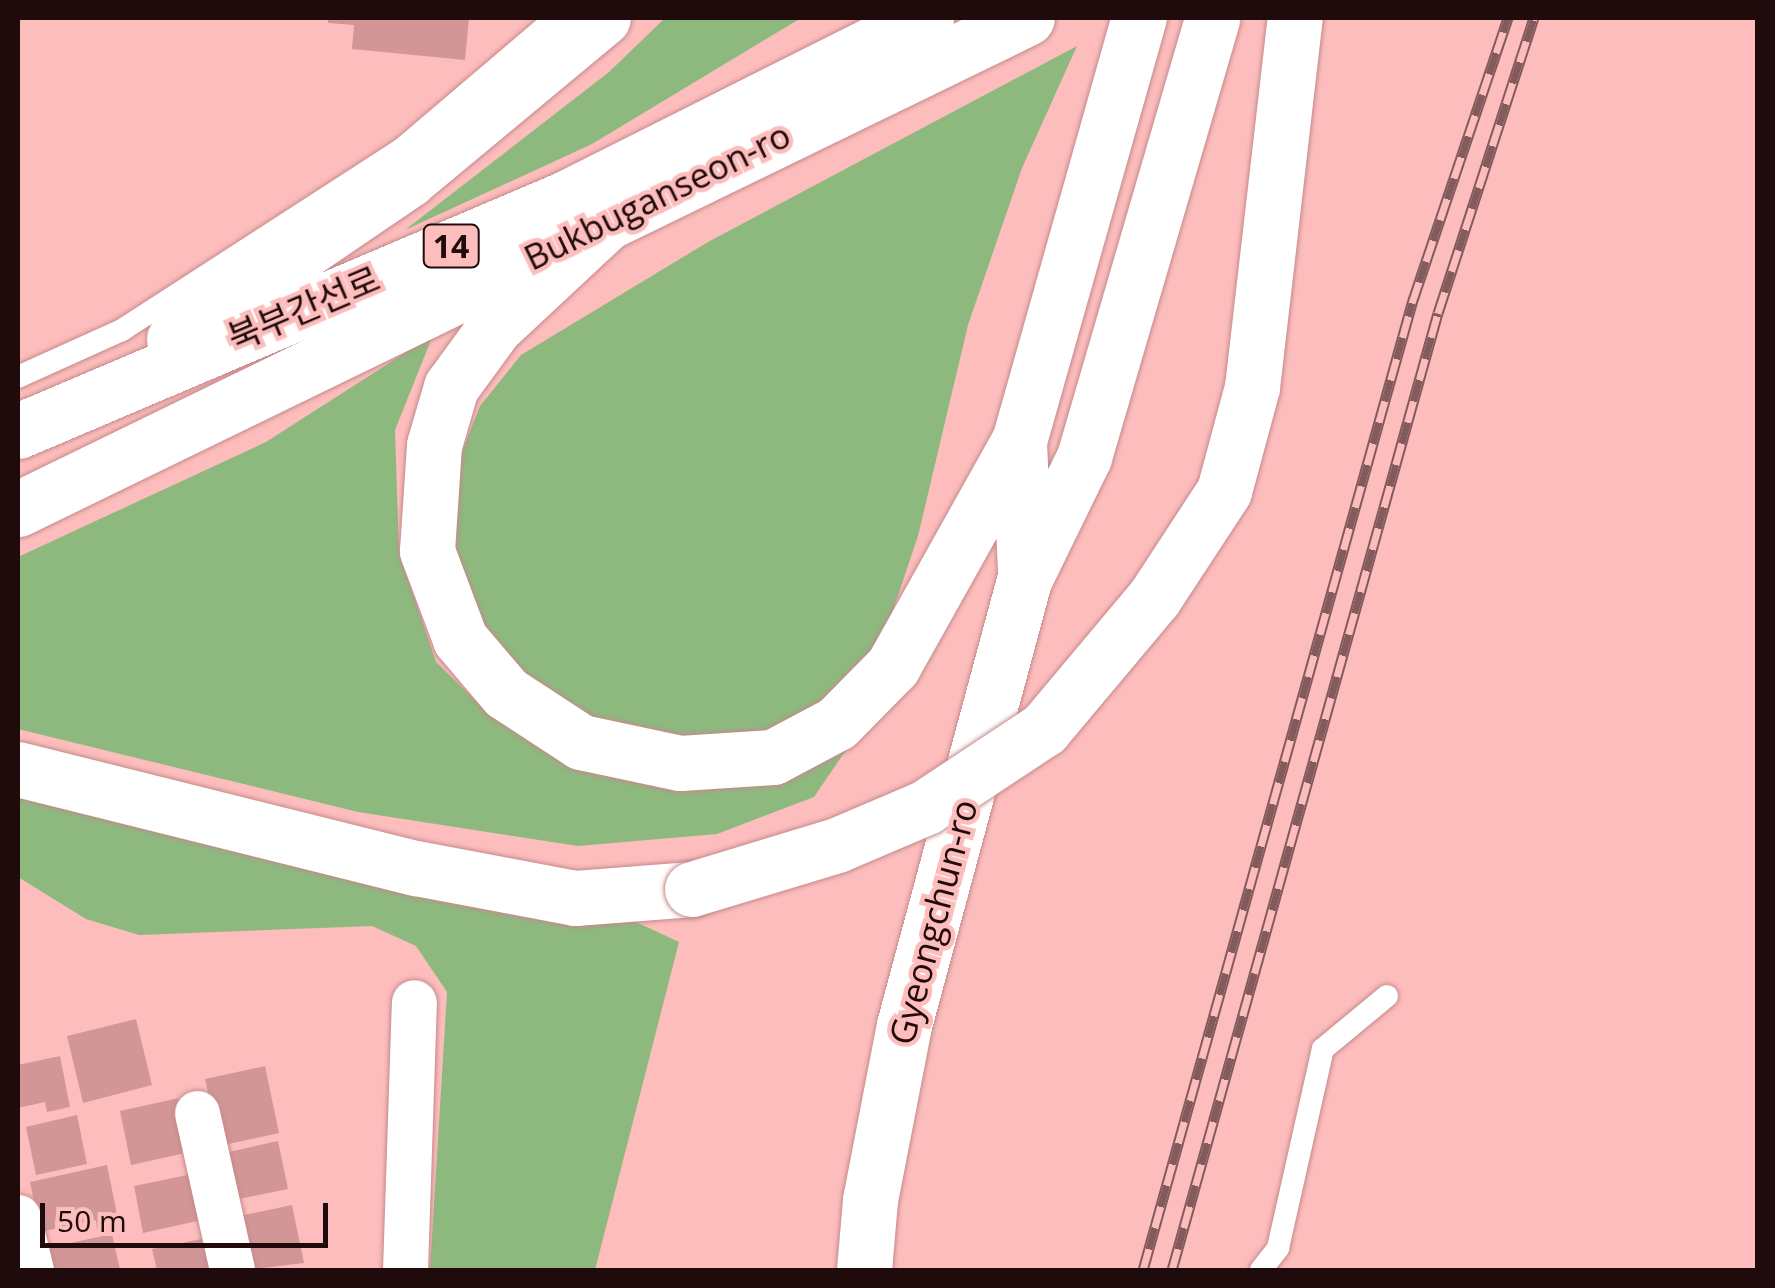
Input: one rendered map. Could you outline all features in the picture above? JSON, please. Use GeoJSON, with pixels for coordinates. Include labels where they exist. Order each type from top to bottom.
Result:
{"type":"FeatureCollection","features":[{"type":"Feature","properties":{"kind":"main road"},"geometry":{"type":"LineString","coordinates":[[91,398],[409,179],[603,18]]}},
{"type":"Feature","properties":{"kind":"main road","name":"Bukbuganseon-ro"},"geometry":{"type":"LineString","coordinates":[[802,74],[926,18]]}},
{"type":"Feature","properties":{"kind":"main road","name":"Bukbuganseon-ro"},"geometry":{"type":"LineString","coordinates":[[18,509],[1027,18]]}},
{"type":"Feature","properties":{"kind":"main road","name":"Gyeongchun-ro"},"geometry":{"type":"LineString","coordinates":[[1025,578],[1019,440],[1139,18]]}},
{"type":"Feature","properties":{"kind":"main road","name":"Gyeongchun-ro"},"geometry":{"type":"LineString","coordinates":[[864,1270],[870,1200],[904,1025],[1025,578],[1084,457],[1212,18]]}},
{"type":"Feature","properties":{"kind":"main road"},"geometry":{"type":"LineString","coordinates":[[18,769],[416,868],[575,898],[692,889],[836,844],[926,807],[1044,730],[1154,598],[1224,491],[1252,387],[1295,18]]}},
{"type":"Feature","properties":{"kind":"main road","name":"북부간선로"},"geometry":{"type":"LineString","coordinates":[[18,431],[564,199],[802,74]]}},
{"type":"Feature","properties":{"kind":"main road"},"geometry":{"type":"LineString","coordinates":[[616,215],[494,328],[450,387],[431,480],[427,550],[460,639],[506,693],[581,742],[680,763],[773,757],[837,723],[894,666],[1019,440]]}},
{"type":"Feature","properties":{"kind":"street"},"geometry":{"type":"LineString","coordinates":[[405,1270],[414,1002]]}},
{"type":"Feature","properties":{"kind":"street"},"geometry":{"type":"LineString","coordinates":[[197,1113],[232,1270]]}},
{"type":"Feature","properties":{"kind":"street"},"geometry":{"type":"LineString","coordinates":[[18,1216],[31,1270]]}},
{"type":"Feature","properties":{"kind":"lane"},"geometry":{"type":"LineString","coordinates":[[18,377],[122,330],[402,149],[556,18]]}},
{"type":"Feature","properties":{"kind":"lane"},"geometry":{"type":"LineString","coordinates":[[1261,1270],[1278,1248],[1322,1048],[1387,996]]}},
{"type":"Feature","properties":{"kind":"green space"},"geometry":{"type":"Polygon","coordinates":[[[665,18],[801,18],[592,144],[405,230],[609,72],[665,18]]]}},
{"type":"Feature","properties":{"kind":"green space"},"geometry":{"type":"Polygon","coordinates":[[[1077,46],[1022,168],[968,325],[918,536],[882,643],[830,706],[766,750],[603,738],[486,649],[456,560],[457,465],[480,406],[521,355],[708,242],[1077,46]]]}},
{"type":"Feature","properties":{"kind":"green space"},"geometry":{"type":"Polygon","coordinates":[[[433,335],[395,430],[399,552],[436,662],[487,712],[575,769],[678,784],[857,734],[814,797],[717,834],[578,846],[358,812],[18,729],[18,557],[266,442],[433,335]]]}},
{"type":"Feature","properties":{"kind":"green space"},"geometry":{"type":"Polygon","coordinates":[[[18,787],[636,922],[679,942],[595,1270],[430,1270],[447,992],[416,946],[372,926],[139,935],[86,919],[18,877],[18,787]]]}},
{"type":"Feature","properties":{"kind":"building"},"geometry":{"type":"Polygon","coordinates":[[[328,18],[469,18],[465,60],[352,49],[354,25],[328,23],[328,18]]]}},
{"type":"Feature","properties":{"kind":"building"},"geometry":{"type":"Polygon","coordinates":[[[136,1019],[152,1085],[83,1103],[67,1036],[136,1019]]]}},
{"type":"Feature","properties":{"kind":"building"},"geometry":{"type":"Polygon","coordinates":[[[60,1056],[70,1107],[47,1112],[45,1102],[18,1108],[18,1065],[60,1056]]]}},
{"type":"Feature","properties":{"kind":"building"},"geometry":{"type":"Polygon","coordinates":[[[265,1066],[279,1133],[219,1146],[205,1079],[265,1066]]]}},
{"type":"Feature","properties":{"kind":"building"},"geometry":{"type":"Polygon","coordinates":[[[179,1098],[190,1152],[131,1165],[120,1111],[179,1098]]]}},
{"type":"Feature","properties":{"kind":"building"},"geometry":{"type":"Polygon","coordinates":[[[77,1115],[87,1164],[36,1175],[26,1127],[77,1115]]]}},
{"type":"Feature","properties":{"kind":"building"},"geometry":{"type":"Polygon","coordinates":[[[278,1141],[288,1189],[234,1200],[224,1153],[278,1141]]]}},
{"type":"Feature","properties":{"kind":"building"},"geometry":{"type":"Polygon","coordinates":[[[107,1165],[119,1224],[97,1229],[96,1220],[40,1232],[30,1182],[107,1165]]]}},
{"type":"Feature","properties":{"kind":"building"},"geometry":{"type":"Polygon","coordinates":[[[202,1172],[211,1218],[143,1233],[134,1186],[202,1172]]]}},
{"type":"Feature","properties":{"kind":"building"},"geometry":{"type":"Polygon","coordinates":[[[292,1205],[304,1263],[246,1270],[235,1217],[292,1205]]]}},
{"type":"Feature","properties":{"kind":"building"},"geometry":{"type":"Polygon","coordinates":[[[112,1234],[120,1270],[52,1270],[47,1248],[112,1234]]]}},
{"type":"Feature","properties":{"kind":"building"},"geometry":{"type":"Polygon","coordinates":[[[211,1237],[218,1270],[157,1270],[152,1249],[211,1237]]]}},
{"type":"Feature","properties":{"kind":"railway"},"geometry":{"type":"LineString","coordinates":[[1143,1270],[1412,303],[1508,18]]}},
{"type":"Feature","properties":{"kind":"railway"},"geometry":{"type":"LineString","coordinates":[[1172,1270],[1438,313],[1534,18]]}}]}
